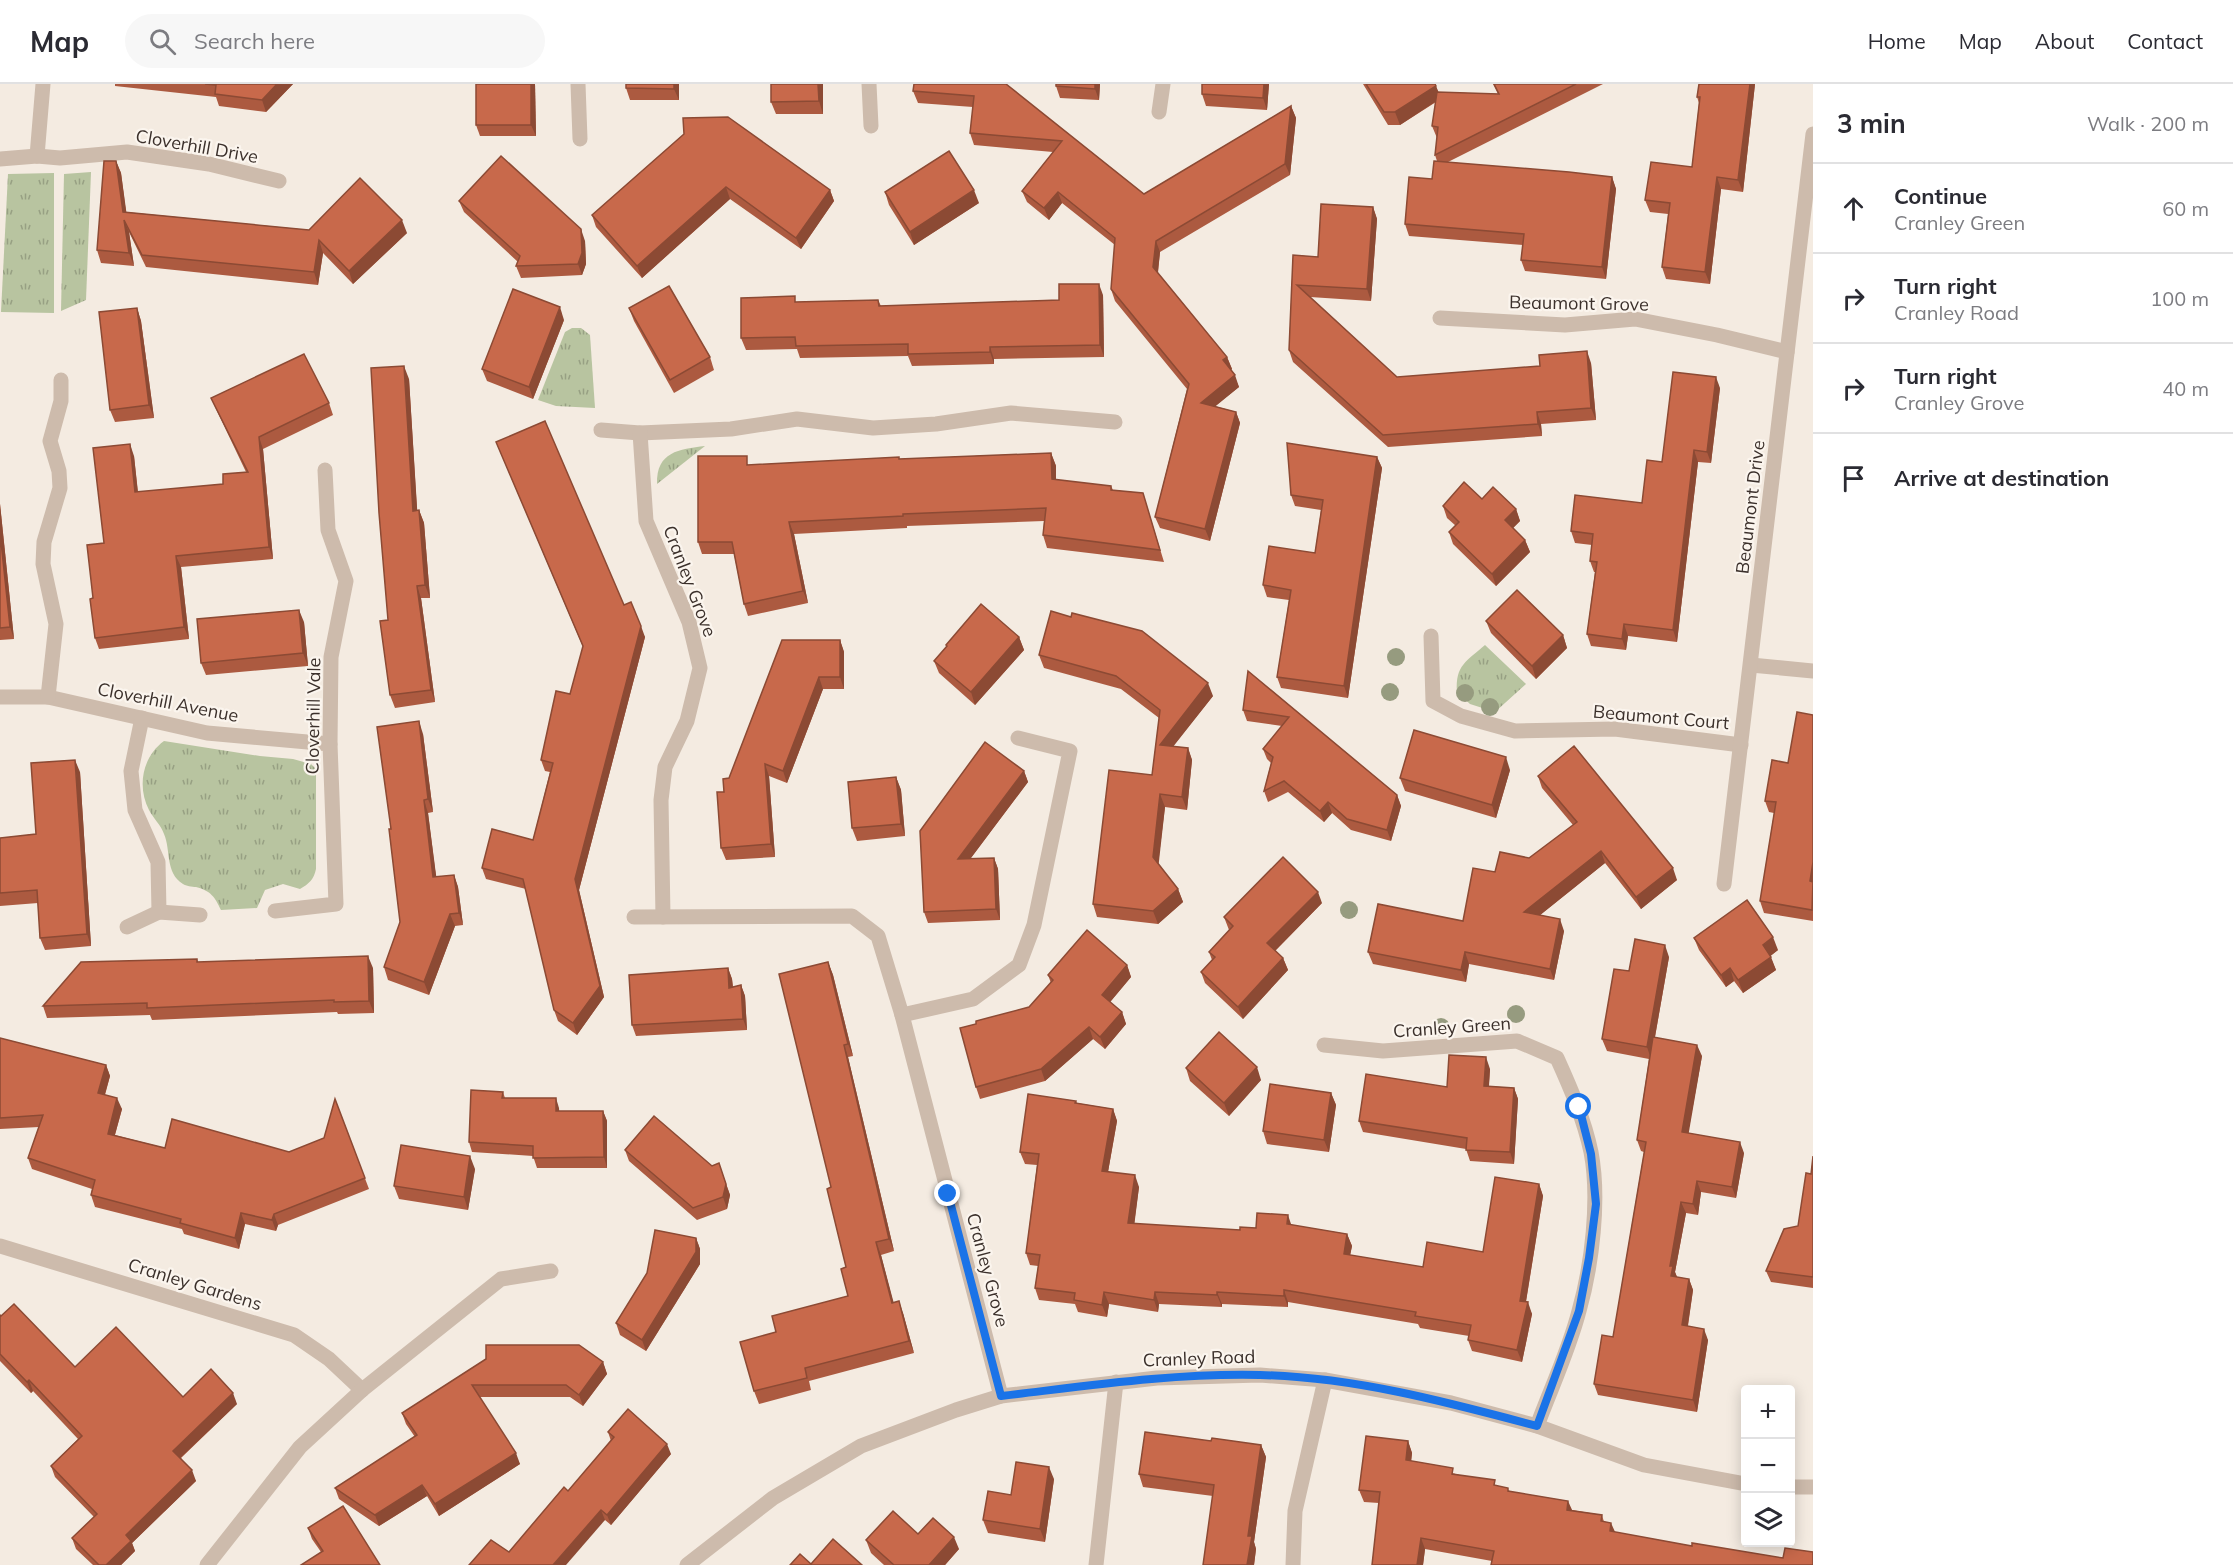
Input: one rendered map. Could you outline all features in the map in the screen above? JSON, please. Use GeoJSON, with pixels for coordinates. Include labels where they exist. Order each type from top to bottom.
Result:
{"type":"FeatureCollection","features":[{"type":"Feature","properties":{"kind":"street"},"geometry":{"type":"LineString","coordinates":[[37,156],[44,84]]}},
{"type":"Feature","properties":{"kind":"street"},"geometry":{"type":"LineString","coordinates":[[578,84],[580,140]]}},
{"type":"Feature","properties":{"kind":"street"},"geometry":{"type":"LineString","coordinates":[[868,84],[871,126]]}},
{"type":"Feature","properties":{"kind":"street"},"geometry":{"type":"LineString","coordinates":[[1159,112],[1163,84]]}},
{"type":"Feature","properties":{"kind":"street","name":"Beaumont Drive"},"geometry":{"type":"LineString","coordinates":[[1724,884],[1813,134]]}},
{"type":"Feature","properties":{"kind":"street","name":"Cloverhill Drive"},"geometry":{"type":"LineString","coordinates":[[0,159],[37,156],[60,158],[127,152],[209,164],[279,180]]}},
{"type":"Feature","properties":{"kind":"street","name":"Beaumont Grove"},"geometry":{"type":"LineString","coordinates":[[1440,318],[1565,325],[1635,319],[1787,352]]}},
{"type":"Feature","properties":{"kind":"street"},"geometry":{"type":"LineString","coordinates":[[48,697],[56,624],[43,564],[44,542],[60,488],[59,471],[50,441],[61,401],[61,380]]}},
{"type":"Feature","properties":{"kind":"street"},"geometry":{"type":"LineString","coordinates":[[601,430],[640,433],[731,429],[797,419],[873,428],[936,424],[1011,413],[1115,422]]}},
{"type":"Feature","properties":{"kind":"street","name":"Cranley Grove"},"geometry":{"type":"LineString","coordinates":[[640,433],[646,521],[689,622],[700,668],[687,721],[666,767],[661,800],[663,917]]}},
{"type":"Feature","properties":{"kind":"street","name":"Cloverhill Vale"},"geometry":{"type":"LineString","coordinates":[[275,911],[336,904],[330,744],[332,657],[346,581],[328,530],[325,470]]}},
{"type":"Feature","properties":{"kind":"street","name":"Beaumont Court"},"geometry":{"type":"LineString","coordinates":[[1431,636],[1433,701],[1461,716],[1515,730],[1616,729],[1741,745]]}},
{"type":"Feature","properties":{"kind":"street"},"geometry":{"type":"LineString","coordinates":[[1751,665],[1813,671]]}},
{"type":"Feature","properties":{"kind":"street","name":"Cloverhill Avenue"},"geometry":{"type":"LineString","coordinates":[[0,698],[48,697],[207,733],[330,744]]}},
{"type":"Feature","properties":{"kind":"street"},"geometry":{"type":"LineString","coordinates":[[142,718],[131,771],[135,810],[158,862],[159,912]]}},
{"type":"Feature","properties":{"kind":"street"},"geometry":{"type":"LineString","coordinates":[[902,1015],[973,999],[1019,965],[1034,925],[1070,751],[1018,738]]}},
{"type":"Feature","properties":{"kind":"street"},"geometry":{"type":"LineString","coordinates":[[128,927],[159,912],[200,915]]}},
{"type":"Feature","properties":{"kind":"street","name":"Cranley Grove"},"geometry":{"type":"LineString","coordinates":[[634,917],[852,916],[878,936],[902,1015],[1001,1396]]}},
{"type":"Feature","properties":{"kind":"street","name":"Cranley Green"},"geometry":{"type":"LineString","coordinates":[[1323,1045],[1383,1051],[1517,1041],[1557,1058],[1579,1107],[1591,1154],[1596,1204],[1579,1311],[1537,1426]]}},
{"type":"Feature","properties":{"kind":"street","name":"Cranley Gardens"},"geometry":{"type":"LineString","coordinates":[[0,1246],[294,1335],[329,1359],[362,1390]]}},
{"type":"Feature","properties":{"kind":"street"},"geometry":{"type":"LineString","coordinates":[[207,1565],[300,1447],[362,1390],[501,1279],[551,1271]]}},
{"type":"Feature","properties":{"kind":"street","name":"Cranley Road"},"geometry":{"type":"LineString","coordinates":[[687,1565],[773,1498],[861,1446],[956,1410],[1001,1396],[1157,1378],[1260,1375],[1325,1380],[1450,1402],[1537,1426],[1644,1465],[1741,1483]]}},
{"type":"Feature","properties":{"kind":"street"},"geometry":{"type":"LineString","coordinates":[[1293,1565],[1295,1511],[1325,1380]]}},
{"type":"Feature","properties":{"kind":"street"},"geometry":{"type":"LineString","coordinates":[[1096,1565],[1116,1382]]}},
{"type":"Feature","properties":{"kind":"street"},"geometry":{"type":"LineString","coordinates":[[1795,1486],[1813,1487]]}},
{"type":"Feature","properties":{"kind":"green space"},"geometry":{"type":"Polygon","coordinates":[[[91,172],[86,300],[61,311],[64,174],[91,172]]]}},
{"type":"Feature","properties":{"kind":"green space"},"geometry":{"type":"Polygon","coordinates":[[[54,173],[54,313],[1,312],[8,174],[54,173]]]}},
{"type":"Feature","properties":{"kind":"green space"},"geometry":{"type":"Polygon","coordinates":[[[572,328],[581,328],[590,335],[595,408],[556,406],[538,400],[565,332],[572,328]]]}},
{"type":"Feature","properties":{"kind":"green space"},"geometry":{"type":"Polygon","coordinates":[[[705,446],[657,484],[660,465],[671,454],[705,446]]]}},
{"type":"Feature","properties":{"kind":"green space"},"geometry":{"type":"Polygon","coordinates":[[[1485,645],[1526,684],[1495,712],[1470,704],[1457,692],[1460,669],[1485,645]]]}},
{"type":"Feature","properties":{"kind":"green space"},"geometry":{"type":"Polygon","coordinates":[[[164,741],[293,759],[311,764],[316,769],[316,869],[308,883],[300,889],[283,884],[265,890],[257,908],[221,910],[209,893],[184,885],[177,879],[171,868],[164,834],[149,810],[143,792],[146,764],[164,741]]]}},
{"type":"Feature","properties":{"kind":"building"},"geometry":{"type":"Polygon","coordinates":[[[205,84],[277,84],[262,100],[215,94],[216,85],[205,84]]]}},
{"type":"Feature","properties":{"kind":"building"},"geometry":{"type":"Polygon","coordinates":[[[476,84],[531,84],[531,125],[476,125],[476,84]]]}},
{"type":"Feature","properties":{"kind":"building"},"geometry":{"type":"Polygon","coordinates":[[[626,84],[674,84],[674,89],[626,88],[626,84]]]}},
{"type":"Feature","properties":{"kind":"building"},"geometry":{"type":"Polygon","coordinates":[[[771,84],[818,84],[819,101],[771,102],[771,84]]]}},
{"type":"Feature","properties":{"kind":"building"},"geometry":{"type":"Polygon","coordinates":[[[914,84],[1006,84],[1144,194],[1291,106],[1285,164],[1156,241],[1153,267],[1227,357],[1223,360],[1235,375],[1201,403],[1236,412],[1205,529],[1155,517],[1189,384],[1111,289],[1115,238],[1058,192],[1044,208],[1022,191],[1062,141],[970,133],[974,96],[913,91],[914,84]]]}},
{"type":"Feature","properties":{"kind":"building"},"geometry":{"type":"Polygon","coordinates":[[[1056,84],[1095,84],[1095,89],[1056,86],[1056,84]]]}},
{"type":"Feature","properties":{"kind":"building"},"geometry":{"type":"Polygon","coordinates":[[[1202,84],[1264,84],[1263,98],[1202,94],[1202,84]]]}},
{"type":"Feature","properties":{"kind":"building"},"geometry":{"type":"Polygon","coordinates":[[[1366,84],[1435,84],[1436,86],[1395,112],[1384,112],[1366,84]]]}},
{"type":"Feature","properties":{"kind":"building"},"geometry":{"type":"Polygon","coordinates":[[[1494,84],[1576,84],[1435,155],[1438,127],[1432,126],[1437,92],[1499,94],[1494,84]]]}},
{"type":"Feature","properties":{"kind":"building"},"geometry":{"type":"Polygon","coordinates":[[[1699,84],[1750,84],[1738,180],[1717,177],[1705,272],[1662,267],[1670,203],[1645,200],[1651,162],[1692,167],[1700,97],[1697,97],[1699,84]]]}},
{"type":"Feature","properties":{"kind":"building"},"geometry":{"type":"Polygon","coordinates":[[[728,117],[830,190],[796,238],[726,187],[637,266],[592,215],[684,134],[683,118],[728,117]]]}},
{"type":"Feature","properties":{"kind":"building"},"geometry":{"type":"Polygon","coordinates":[[[949,151],[974,190],[910,232],[885,192],[949,151]]]}},
{"type":"Feature","properties":{"kind":"building"},"geometry":{"type":"Polygon","coordinates":[[[501,156],[581,229],[582,253],[578,264],[516,266],[520,256],[459,201],[501,156]]]}},
{"type":"Feature","properties":{"kind":"building"},"geometry":{"type":"Polygon","coordinates":[[[104,161],[116,161],[123,212],[309,230],[360,178],[402,220],[349,271],[319,240],[314,272],[142,255],[124,220],[129,253],[97,250],[104,161]]]}},
{"type":"Feature","properties":{"kind":"building"},"geometry":{"type":"Polygon","coordinates":[[[1434,161],[1612,177],[1602,267],[1521,260],[1524,234],[1405,224],[1409,177],[1432,179],[1434,161]]]}},
{"type":"Feature","properties":{"kind":"building"},"geometry":{"type":"Polygon","coordinates":[[[1321,204],[1373,207],[1367,289],[1297,285],[1397,377],[1540,366],[1539,355],[1587,351],[1591,408],[1537,412],[1538,424],[1383,435],[1289,350],[1293,255],[1318,257],[1321,204]]]}},
{"type":"Feature","properties":{"kind":"building"},"geometry":{"type":"Polygon","coordinates":[[[1059,284],[1099,284],[1100,345],[990,347],[990,352],[908,354],[908,344],[796,346],[795,337],[741,338],[741,298],[795,296],[795,302],[878,300],[879,306],[1059,300],[1059,284]]]}},
{"type":"Feature","properties":{"kind":"building"},"geometry":{"type":"Polygon","coordinates":[[[669,286],[710,357],[670,380],[629,308],[669,286]]]}},
{"type":"Feature","properties":{"kind":"building"},"geometry":{"type":"Polygon","coordinates":[[[513,289],[560,307],[529,387],[482,369],[513,289]]]}},
{"type":"Feature","properties":{"kind":"building"},"geometry":{"type":"Polygon","coordinates":[[[137,308],[149,405],[110,410],[99,312],[137,308]]]}},
{"type":"Feature","properties":{"kind":"building"},"geometry":{"type":"Polygon","coordinates":[[[304,354],[329,403],[259,437],[269,547],[176,556],[184,627],[95,638],[87,545],[104,543],[93,448],[130,444],[135,492],[223,484],[223,474],[248,472],[211,398],[304,354]]]}},
{"type":"Feature","properties":{"kind":"building"},"geometry":{"type":"Polygon","coordinates":[[[404,366],[413,511],[419,510],[425,585],[417,586],[431,690],[390,695],[380,621],[388,620],[371,368],[404,366]]]}},
{"type":"Feature","properties":{"kind":"building"},"geometry":{"type":"Polygon","coordinates":[[[1673,372],[1716,377],[1707,452],[1694,450],[1673,630],[1624,624],[1622,639],[1587,634],[1597,562],[1590,561],[1593,534],[1571,531],[1575,495],[1642,503],[1647,460],[1662,462],[1673,372]]]}},
{"type":"Feature","properties":{"kind":"building"},"geometry":{"type":"Polygon","coordinates":[[[545,421],[624,605],[631,602],[641,626],[575,879],[600,986],[573,1023],[554,1010],[523,879],[482,868],[492,829],[533,840],[553,763],[541,760],[556,691],[570,694],[583,646],[496,442],[545,421]]]}},
{"type":"Feature","properties":{"kind":"building"},"geometry":{"type":"Polygon","coordinates":[[[1287,443],[1377,457],[1344,686],[1277,677],[1291,590],[1263,585],[1269,546],[1315,553],[1323,500],[1291,495],[1287,443]]]}},
{"type":"Feature","properties":{"kind":"building"},"geometry":{"type":"Polygon","coordinates":[[[1051,453],[1052,479],[1111,486],[1111,490],[1143,493],[1160,550],[1043,535],[1046,508],[789,522],[803,591],[744,604],[732,542],[698,542],[698,456],[747,456],[747,465],[899,457],[899,459],[1051,453]]]}},
{"type":"Feature","properties":{"kind":"building"},"geometry":{"type":"Polygon","coordinates":[[[1464,482],[1482,499],[1493,487],[1516,509],[1505,520],[1525,540],[1492,574],[1449,532],[1459,522],[1443,506],[1464,482]]]}},
{"type":"Feature","properties":{"kind":"building"},"geometry":{"type":"Polygon","coordinates":[[[0,532],[10,627],[0,628],[0,532]]]}},
{"type":"Feature","properties":{"kind":"building"},"geometry":{"type":"Polygon","coordinates":[[[1517,590],[1563,635],[1532,666],[1486,621],[1517,590]]]}},
{"type":"Feature","properties":{"kind":"building"},"geometry":{"type":"Polygon","coordinates":[[[981,604],[1019,637],[971,692],[934,661],[981,604]]]}},
{"type":"Feature","properties":{"kind":"building"},"geometry":{"type":"Polygon","coordinates":[[[299,610],[303,653],[201,663],[197,619],[299,610]]]}},
{"type":"Feature","properties":{"kind":"building"},"geometry":{"type":"Polygon","coordinates":[[[1051,611],[1071,617],[1072,613],[1142,631],[1208,683],[1160,745],[1188,748],[1182,797],[1160,794],[1153,857],[1178,889],[1153,911],[1093,904],[1109,770],[1152,775],[1160,710],[1116,676],[1039,655],[1051,611]]]}},
{"type":"Feature","properties":{"kind":"building"},"geometry":{"type":"Polygon","coordinates":[[[782,640],[840,640],[840,677],[819,677],[783,771],[765,764],[771,844],[721,848],[717,792],[724,792],[723,779],[729,778],[782,640]]]}},
{"type":"Feature","properties":{"kind":"building"},"geometry":{"type":"Polygon","coordinates":[[[1248,671],[1397,795],[1387,830],[1347,819],[1328,802],[1320,811],[1284,781],[1264,791],[1273,757],[1263,749],[1289,717],[1243,710],[1248,671]]]}},
{"type":"Feature","properties":{"kind":"building"},"geometry":{"type":"Polygon","coordinates":[[[1797,712],[1813,715],[1813,862],[1810,881],[1813,882],[1812,910],[1760,901],[1776,802],[1765,801],[1772,760],[1788,763],[1797,712]]]}},
{"type":"Feature","properties":{"kind":"building"},"geometry":{"type":"Polygon","coordinates":[[[419,721],[428,799],[424,800],[433,877],[454,875],[459,913],[450,914],[424,982],[384,967],[400,922],[389,829],[391,829],[377,727],[419,721]]]}},
{"type":"Feature","properties":{"kind":"building"},"geometry":{"type":"Polygon","coordinates":[[[1414,730],[1506,757],[1492,805],[1400,778],[1414,730]]]}},
{"type":"Feature","properties":{"kind":"building"},"geometry":{"type":"Polygon","coordinates":[[[985,742],[1024,771],[958,859],[994,858],[996,909],[924,912],[920,831],[985,742]]]}},
{"type":"Feature","properties":{"kind":"building"},"geometry":{"type":"Polygon","coordinates":[[[1574,746],[1673,868],[1636,897],[1601,851],[1524,912],[1560,919],[1550,969],[1465,952],[1461,970],[1368,952],[1378,904],[1463,921],[1473,868],[1495,872],[1500,852],[1529,858],[1577,822],[1538,776],[1574,746]]]}},
{"type":"Feature","properties":{"kind":"building"},"geometry":{"type":"Polygon","coordinates":[[[75,760],[87,934],[40,938],[37,890],[0,893],[0,838],[36,834],[31,763],[75,760]]]}},
{"type":"Feature","properties":{"kind":"building"},"geometry":{"type":"Polygon","coordinates":[[[896,777],[901,824],[852,828],[848,782],[896,777]]]}},
{"type":"Feature","properties":{"kind":"building"},"geometry":{"type":"Polygon","coordinates":[[[1283,857],[1318,892],[1267,943],[1283,958],[1238,1007],[1201,972],[1215,957],[1209,952],[1233,926],[1224,917],[1283,857]]]}},
{"type":"Feature","properties":{"kind":"building"},"geometry":{"type":"Polygon","coordinates":[[[1747,900],[1773,937],[1763,945],[1771,957],[1738,980],[1730,968],[1721,975],[1694,938],[1747,900]]]}},
{"type":"Feature","properties":{"kind":"building"},"geometry":{"type":"Polygon","coordinates":[[[1087,930],[1127,965],[1102,995],[1122,1012],[1100,1037],[1089,1027],[1041,1069],[976,1087],[960,1028],[976,1024],[976,1021],[1029,1007],[1053,980],[1048,975],[1087,930]]]}},
{"type":"Feature","properties":{"kind":"building"},"geometry":{"type":"Polygon","coordinates":[[[1635,939],[1665,945],[1647,1047],[1602,1039],[1614,969],[1629,971],[1635,939]]]}},
{"type":"Feature","properties":{"kind":"building"},"geometry":{"type":"Polygon","coordinates":[[[368,956],[369,1001],[334,1002],[334,1000],[147,1008],[147,1003],[43,1006],[81,962],[197,959],[197,962],[368,956]]]}},
{"type":"Feature","properties":{"kind":"building"},"geometry":{"type":"Polygon","coordinates":[[[828,962],[848,1044],[844,1045],[889,1239],[876,1242],[892,1303],[899,1301],[909,1341],[805,1368],[807,1378],[754,1391],[740,1342],[776,1332],[772,1316],[848,1296],[841,1269],[846,1267],[827,1189],[831,1187],[779,974],[828,962]]]}},
{"type":"Feature","properties":{"kind":"building"},"geometry":{"type":"Polygon","coordinates":[[[728,968],[729,988],[741,985],[743,1019],[632,1025],[629,975],[728,968]]]}},
{"type":"Feature","properties":{"kind":"building"},"geometry":{"type":"Polygon","coordinates":[[[1219,1032],[1257,1067],[1224,1103],[1186,1068],[1219,1032]]]}},
{"type":"Feature","properties":{"kind":"building"},"geometry":{"type":"Polygon","coordinates":[[[1653,1037],[1697,1045],[1682,1132],[1740,1142],[1732,1187],[1697,1181],[1693,1204],[1681,1202],[1670,1266],[1673,1266],[1671,1276],[1689,1279],[1682,1325],[1704,1329],[1693,1400],[1594,1384],[1602,1335],[1613,1337],[1646,1142],[1637,1140],[1653,1037]]]}},
{"type":"Feature","properties":{"kind":"building"},"geometry":{"type":"Polygon","coordinates":[[[0,1038],[106,1065],[98,1093],[117,1098],[108,1134],[165,1148],[172,1119],[289,1152],[324,1138],[335,1099],[365,1178],[274,1214],[272,1220],[241,1213],[235,1238],[180,1223],[181,1219],[91,1195],[95,1180],[28,1158],[43,1115],[0,1118],[0,1038]]]}},
{"type":"Feature","properties":{"kind":"building"},"geometry":{"type":"Polygon","coordinates":[[[1449,1055],[1486,1057],[1484,1086],[1514,1088],[1510,1152],[1466,1150],[1467,1138],[1359,1121],[1366,1074],[1447,1087],[1449,1055]]]}},
{"type":"Feature","properties":{"kind":"building"},"geometry":{"type":"Polygon","coordinates":[[[1270,1084],[1331,1093],[1324,1140],[1263,1131],[1270,1084]]]}},
{"type":"Feature","properties":{"kind":"building"},"geometry":{"type":"Polygon","coordinates":[[[471,1090],[503,1092],[502,1098],[556,1098],[556,1111],[603,1111],[604,1157],[533,1158],[533,1146],[469,1142],[471,1090]]]}},
{"type":"Feature","properties":{"kind":"building"},"geometry":{"type":"Polygon","coordinates":[[[1028,1094],[1113,1109],[1102,1171],[1135,1175],[1128,1223],[1240,1230],[1240,1227],[1256,1228],[1257,1213],[1288,1215],[1287,1224],[1347,1234],[1344,1254],[1423,1267],[1427,1242],[1483,1252],[1495,1177],[1539,1184],[1520,1301],[1528,1302],[1517,1350],[1468,1340],[1471,1325],[1415,1316],[1416,1312],[1284,1290],[1284,1296],[1217,1292],[1217,1295],[1155,1292],[1154,1300],[1104,1292],[1102,1305],[1074,1300],[1075,1293],[1035,1288],[1040,1255],[1026,1253],[1039,1154],[1020,1152],[1028,1094]]]}},
{"type":"Feature","properties":{"kind":"building"},"geometry":{"type":"Polygon","coordinates":[[[654,1116],[712,1166],[719,1163],[726,1184],[723,1197],[693,1208],[625,1150],[654,1116]]]}},
{"type":"Feature","properties":{"kind":"building"},"geometry":{"type":"Polygon","coordinates":[[[401,1145],[470,1156],[464,1197],[394,1186],[401,1145]]]}},
{"type":"Feature","properties":{"kind":"building"},"geometry":{"type":"Polygon","coordinates":[[[1813,1156],[1813,1277],[1766,1271],[1784,1229],[1798,1226],[1806,1173],[1811,1174],[1813,1156]]]}},
{"type":"Feature","properties":{"kind":"building"},"geometry":{"type":"Polygon","coordinates":[[[655,1230],[696,1238],[696,1252],[642,1340],[616,1323],[647,1273],[655,1230]]]}},
{"type":"Feature","properties":{"kind":"building"},"geometry":{"type":"Polygon","coordinates":[[[14,1304],[75,1367],[116,1327],[183,1397],[211,1369],[233,1393],[173,1451],[192,1470],[126,1535],[131,1541],[106,1565],[99,1565],[72,1538],[97,1514],[51,1466],[82,1436],[29,1380],[27,1382],[0,1354],[0,1315],[14,1304]]]}},
{"type":"Feature","properties":{"kind":"building"},"geometry":{"type":"Polygon","coordinates":[[[486,1345],[579,1345],[603,1362],[579,1395],[566,1385],[472,1385],[516,1453],[435,1504],[422,1485],[375,1515],[335,1488],[417,1435],[402,1413],[486,1359],[486,1345]]]}},
{"type":"Feature","properties":{"kind":"building"},"geometry":{"type":"Polygon","coordinates":[[[628,1409],[667,1444],[607,1515],[601,1510],[553,1565],[469,1565],[491,1540],[509,1552],[564,1487],[568,1491],[614,1437],[608,1432],[628,1409]]]}},
{"type":"Feature","properties":{"kind":"building"},"geometry":{"type":"Polygon","coordinates":[[[1145,1432],[1261,1445],[1248,1536],[1252,1536],[1247,1565],[1203,1565],[1214,1485],[1139,1474],[1145,1432]]]}},
{"type":"Feature","properties":{"kind":"building"},"geometry":{"type":"Polygon","coordinates":[[[1366,1436],[1408,1441],[1406,1460],[1453,1468],[1452,1474],[1495,1480],[1494,1485],[1508,1488],[1508,1491],[1568,1501],[1567,1510],[1602,1515],[1601,1521],[1611,1523],[1610,1531],[1692,1546],[1692,1543],[1783,1558],[1785,1548],[1813,1552],[1813,1565],[1491,1565],[1494,1551],[1421,1538],[1417,1565],[1372,1565],[1380,1492],[1359,1490],[1366,1436]]]}},
{"type":"Feature","properties":{"kind":"building"},"geometry":{"type":"Polygon","coordinates":[[[1016,1462],[1049,1467],[1040,1529],[983,1520],[988,1491],[1011,1495],[1016,1462]]]}},
{"type":"Feature","properties":{"kind":"building"},"geometry":{"type":"Polygon","coordinates":[[[343,1506],[380,1565],[301,1565],[323,1551],[308,1528],[343,1506]]]}},
{"type":"Feature","properties":{"kind":"building"},"geometry":{"type":"Polygon","coordinates":[[[893,1511],[918,1534],[933,1518],[954,1537],[929,1565],[894,1565],[866,1540],[893,1511]]]}},
{"type":"Feature","properties":{"kind":"building"},"geometry":{"type":"Polygon","coordinates":[[[833,1539],[862,1565],[790,1565],[800,1554],[811,1564],[833,1539]]]}},
{"type":"Feature","properties":{"kind":"route"},"geometry":{"type":"LineString","coordinates":[[948,1194],[1001,1396],[1157,1378],[1260,1375],[1325,1380],[1450,1402],[1537,1426],[1579,1311],[1589,1258],[1596,1204],[1591,1154],[1579,1107]]}}]}
